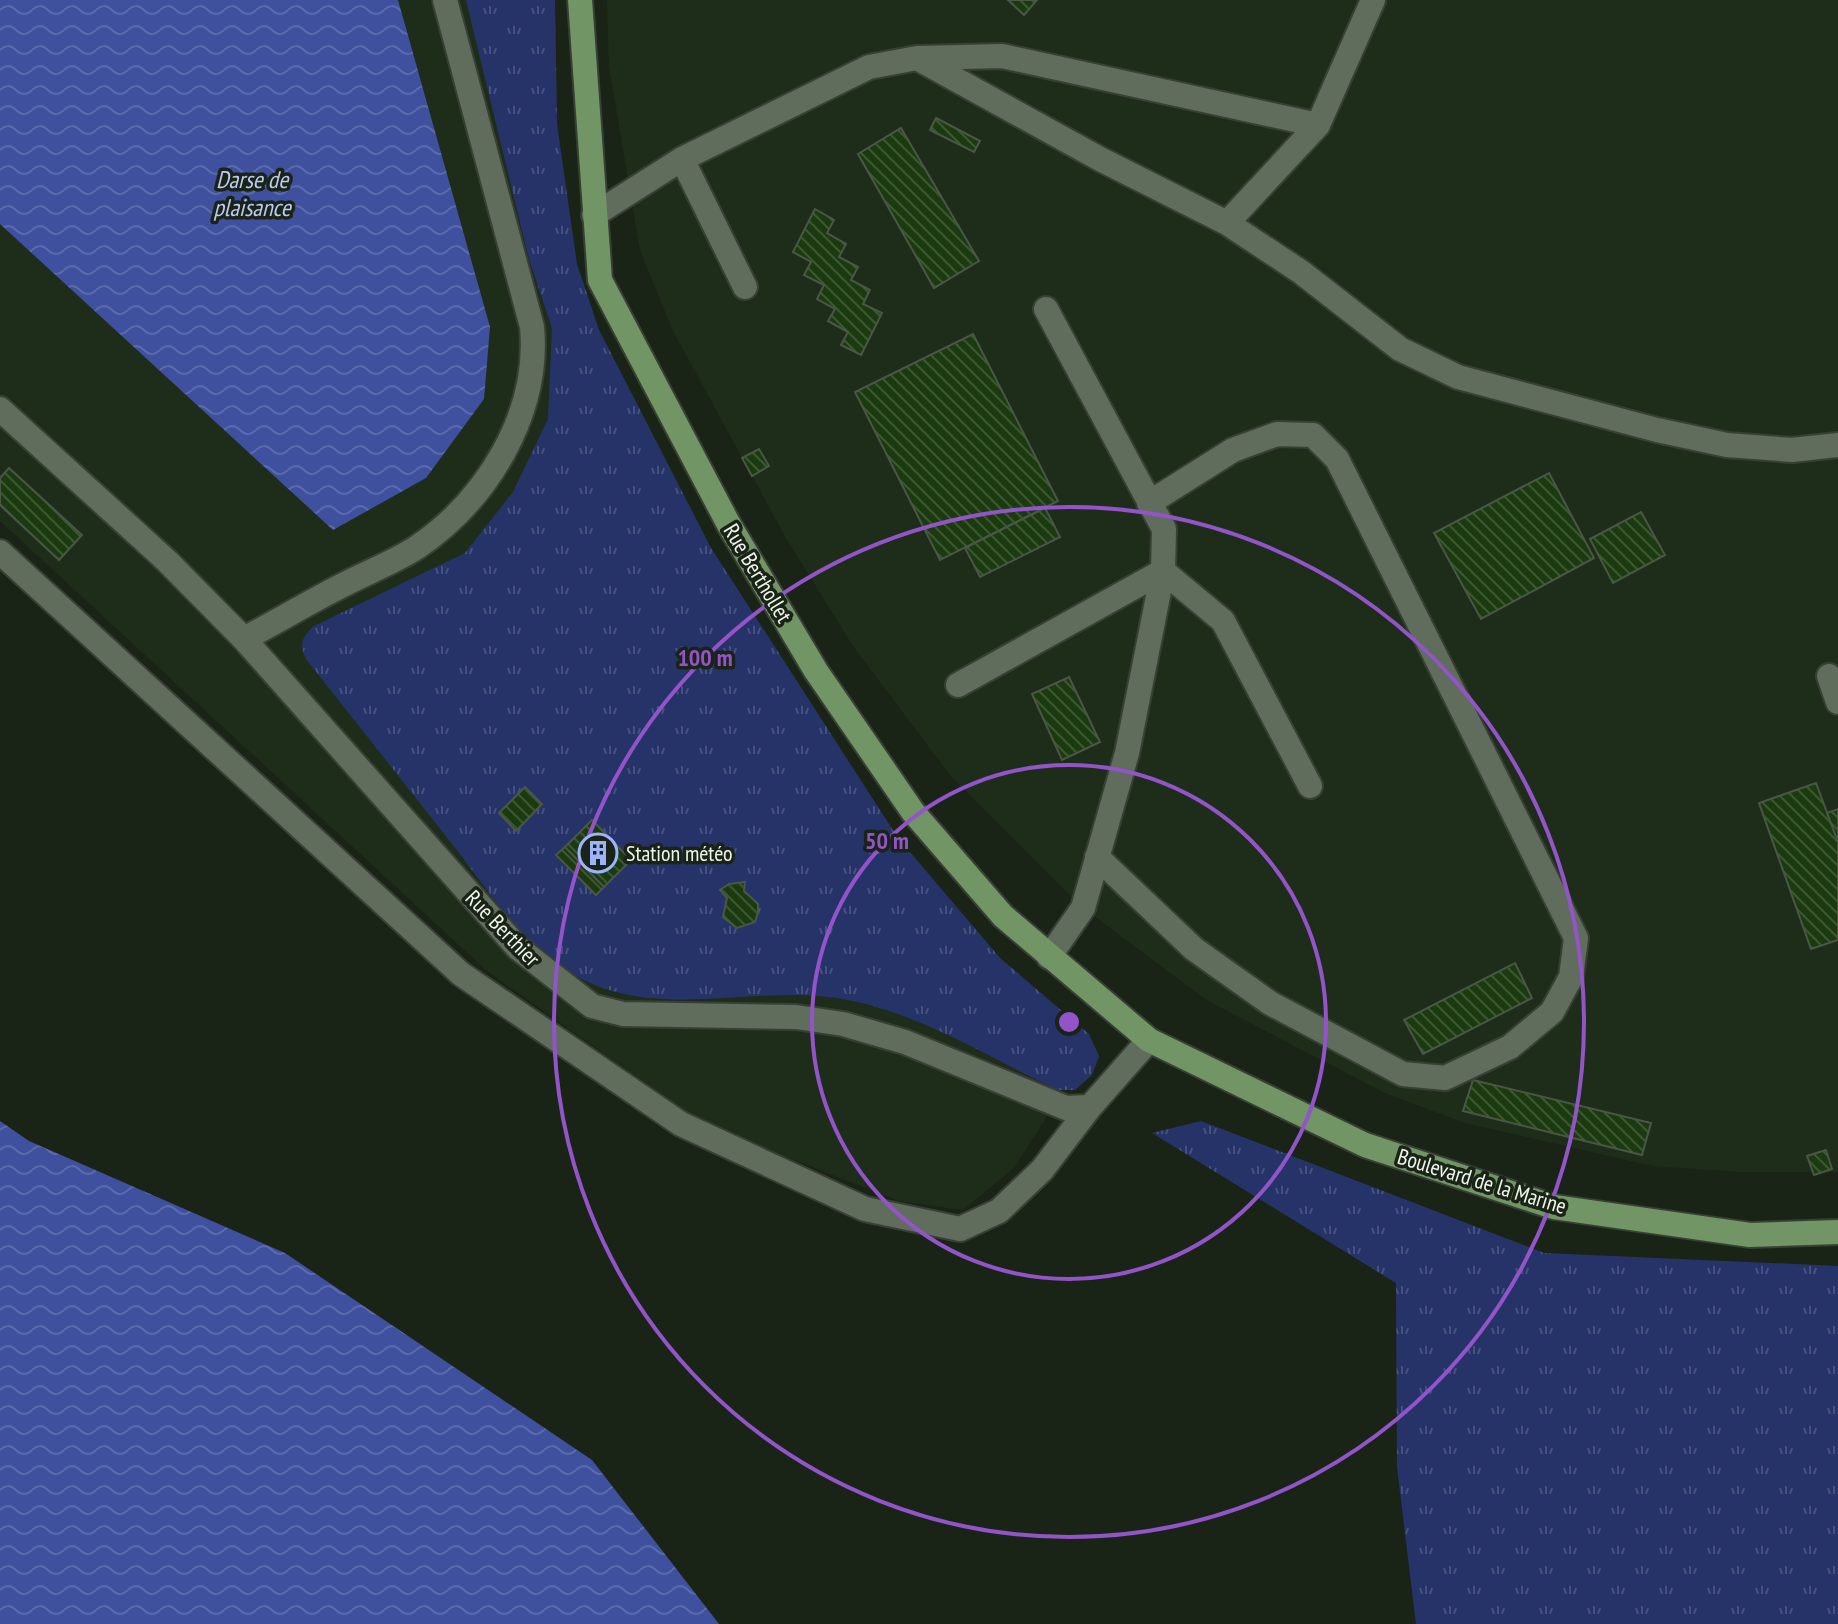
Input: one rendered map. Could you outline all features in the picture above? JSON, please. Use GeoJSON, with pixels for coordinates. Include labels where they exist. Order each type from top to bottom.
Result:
{"type":"FeatureCollection","features":[{"type":"Feature","properties":{"kind":"main road","name":"Rue Berthollet"},"geometry":{"type":"LineString","coordinates":[[580,0],[600,280],[728,523],[816,671],[913,812],[1003,916],[1149,1040]]}},
{"type":"Feature","properties":{"kind":"main road","name":"Boulevard de la Marine"},"geometry":{"type":"LineString","coordinates":[[1149,1040],[1365,1145],[1554,1207],[1750,1235],[1838,1232]]}},
{"type":"Feature","properties":{"kind":"lane"},"geometry":{"type":"LineString","coordinates":[[244,639],[414,549],[447,524],[494,468],[515,430],[527,395],[534,357],[532,327],[445,0]]}},
{"type":"Feature","properties":{"kind":"lane"},"geometry":{"type":"LineString","coordinates":[[1227,223],[1318,125],[1373,0]]}},
{"type":"Feature","properties":{"kind":"lane"},"geometry":{"type":"LineString","coordinates":[[594,215],[682,159],[869,67],[917,58],[1002,56],[1318,125]]}},
{"type":"Feature","properties":{"kind":"lane"},"geometry":{"type":"LineString","coordinates":[[917,58],[1100,159],[1227,223],[1301,272],[1400,349],[1458,377],[1615,420],[1727,445],[1792,450],[1838,445]]}},
{"type":"Feature","properties":{"kind":"lane"},"geometry":{"type":"LineString","coordinates":[[682,159],[745,287]]}},
{"type":"Feature","properties":{"kind":"lane"},"geometry":{"type":"LineString","coordinates":[[1046,309],[1164,529],[1163,571],[1127,753],[1083,908],[1049,957]]}},
{"type":"Feature","properties":{"kind":"lane","name":"Rue Berthier"},"geometry":{"type":"LineString","coordinates":[[0,409],[159,554],[244,639],[518,948],[592,1006],[623,1014],[796,1017],[843,1024],[905,1042],[1066,1108],[1090,1107]]}},
{"type":"Feature","properties":{"kind":"lane"},"geometry":{"type":"LineString","coordinates":[[1097,857],[1194,949],[1270,1003],[1403,1074],[1445,1078],[1510,1047],[1552,1012],[1571,977],[1576,938],[1337,459],[1313,435],[1277,434],[1233,450],[1149,503]]}},
{"type":"Feature","properties":{"kind":"lane"},"geometry":{"type":"LineString","coordinates":[[0,552],[461,974],[681,1124],[865,1209],[960,1229],[999,1211],[1042,1170],[1090,1107],[1149,1040]]}},
{"type":"Feature","properties":{"kind":"lane"},"geometry":{"type":"LineString","coordinates":[[958,685],[1163,571]]}},
{"type":"Feature","properties":{"kind":"lane"},"geometry":{"type":"LineString","coordinates":[[1163,571],[1223,621],[1310,786]]}},
{"type":"Feature","properties":{"kind":"lane"},"geometry":{"type":"LineString","coordinates":[[1829,676],[1838,702]]}},
{"type":"Feature","properties":{"kind":"shaded area"},"geometry":{"type":"Polygon","coordinates":[[[0,0],[555,0],[557,124],[577,264],[599,330],[711,548],[898,838],[1000,958],[1089,1034],[1044,1121],[1014,1168],[963,1210],[899,1201],[705,1125],[487,971],[0,521],[0,0]]]}},
{"type":"Feature","properties":{"kind":"shaded area"},"geometry":{"type":"Polygon","coordinates":[[[607,0],[1838,0],[1838,1172],[1741,1172],[1653,1166],[1465,1123],[1385,1093],[1208,1001],[1083,908],[950,775],[853,646],[786,538],[673,331],[640,250],[609,66],[607,0]]]}},
{"type":"Feature","properties":{"kind":"green space"},"geometry":{"type":"Polygon","coordinates":[[[466,0],[555,0],[557,124],[577,264],[599,330],[711,548],[898,838],[1000,958],[1089,1034],[1099,1056],[1092,1075],[1075,1090],[1057,1090],[917,1021],[858,1002],[796,995],[697,999],[633,996],[601,987],[571,973],[536,947],[506,915],[306,659],[303,641],[314,626],[465,553],[513,492],[548,419],[552,328],[529,259],[466,0]]]}},
{"type":"Feature","properties":{"kind":"green space"},"geometry":{"type":"Polygon","coordinates":[[[1201,1121],[1544,1253],[1838,1266],[1838,1624],[1416,1624],[1397,1467],[1396,1283],[1152,1133],[1201,1121]]]}},
{"type":"Feature","properties":{"kind":"water","name":"Darse de plaisance"},"geometry":{"type":"Polygon","coordinates":[[[0,0],[398,0],[490,327],[484,399],[426,478],[333,530],[0,224],[0,0]]]}},
{"type":"Feature","properties":{"kind":"water"},"geometry":{"type":"Polygon","coordinates":[[[0,1121],[29,1141],[285,1253],[592,1460],[719,1624],[0,1624],[0,1121]]]}},
{"type":"Feature","properties":{"kind":"building"},"geometry":{"type":"Polygon","coordinates":[[[1008,0],[1037,0],[1024,15],[1008,0]]]}},
{"type":"Feature","properties":{"kind":"building"},"geometry":{"type":"Polygon","coordinates":[[[936,118],[980,141],[974,152],[930,130],[936,118]]]}},
{"type":"Feature","properties":{"kind":"building"},"geometry":{"type":"Polygon","coordinates":[[[901,128],[979,261],[934,288],[858,154],[901,128]]]}},
{"type":"Feature","properties":{"kind":"building"},"geometry":{"type":"Polygon","coordinates":[[[815,209],[834,220],[827,233],[846,244],[839,257],[858,267],[851,280],[870,290],[863,304],[882,313],[861,355],[841,345],[848,332],[828,321],[835,309],[817,299],[824,285],[804,275],[811,262],[793,252],[815,209]]]}},
{"type":"Feature","properties":{"kind":"building"},"geometry":{"type":"Polygon","coordinates":[[[973,334],[1058,501],[940,560],[855,392],[973,334]]]}},
{"type":"Feature","properties":{"kind":"building"},"geometry":{"type":"Polygon","coordinates":[[[759,449],[769,466],[752,476],[742,458],[759,449]]]}},
{"type":"Feature","properties":{"kind":"building"},"geometry":{"type":"Polygon","coordinates":[[[9,468],[82,535],[59,560],[0,505],[0,478],[9,468]]]}},
{"type":"Feature","properties":{"kind":"building"},"geometry":{"type":"Polygon","coordinates":[[[1549,473],[1594,558],[1481,619],[1434,533],[1549,473]]]}},
{"type":"Feature","properties":{"kind":"building"},"geometry":{"type":"Polygon","coordinates":[[[1045,508],[1060,537],[980,577],[965,548],[1045,508]]]}},
{"type":"Feature","properties":{"kind":"building"},"geometry":{"type":"Polygon","coordinates":[[[1641,512],[1665,555],[1613,583],[1590,539],[1641,512]]]}},
{"type":"Feature","properties":{"kind":"building"},"geometry":{"type":"Polygon","coordinates":[[[1069,677],[1100,742],[1062,760],[1032,694],[1069,677]]]}},
{"type":"Feature","properties":{"kind":"building"},"geometry":{"type":"Polygon","coordinates":[[[1816,783],[1838,842],[1838,940],[1811,949],[1759,803],[1816,783]]]}},
{"type":"Feature","properties":{"kind":"building"},"geometry":{"type":"Polygon","coordinates":[[[525,787],[542,804],[516,831],[499,813],[525,787]]]}},
{"type":"Feature","properties":{"kind":"building"},"geometry":{"type":"Polygon","coordinates":[[[1838,809],[1838,842],[1827,813],[1838,809]]]}},
{"type":"Feature","properties":{"kind":"building","name":"Station météo"},"geometry":{"type":"Polygon","coordinates":[[[592,820],[631,860],[604,887],[565,847],[592,820]]]}},
{"type":"Feature","properties":{"kind":"building"},"geometry":{"type":"Polygon","coordinates":[[[565,847],[604,887],[596,895],[556,855],[565,847]]]}},
{"type":"Feature","properties":{"kind":"building"},"geometry":{"type":"Polygon","coordinates":[[[745,882],[744,891],[758,904],[758,912],[755,922],[737,928],[723,917],[727,898],[720,890],[729,884],[745,882]]]}},
{"type":"Feature","properties":{"kind":"building"},"geometry":{"type":"Polygon","coordinates":[[[1515,963],[1532,998],[1423,1054],[1404,1020],[1515,963]]]}},
{"type":"Feature","properties":{"kind":"building"},"geometry":{"type":"Polygon","coordinates":[[[1473,1080],[1651,1123],[1642,1155],[1463,1111],[1473,1080]]]}},
{"type":"Feature","properties":{"kind":"building"},"geometry":{"type":"Polygon","coordinates":[[[1826,1150],[1832,1169],[1814,1175],[1807,1156],[1826,1150]]]}},
{"type":"Feature","properties":{"kind":"place","name":"Station météo"},"geometry":{"type":"Point","coordinates":[598,853]}}]}
